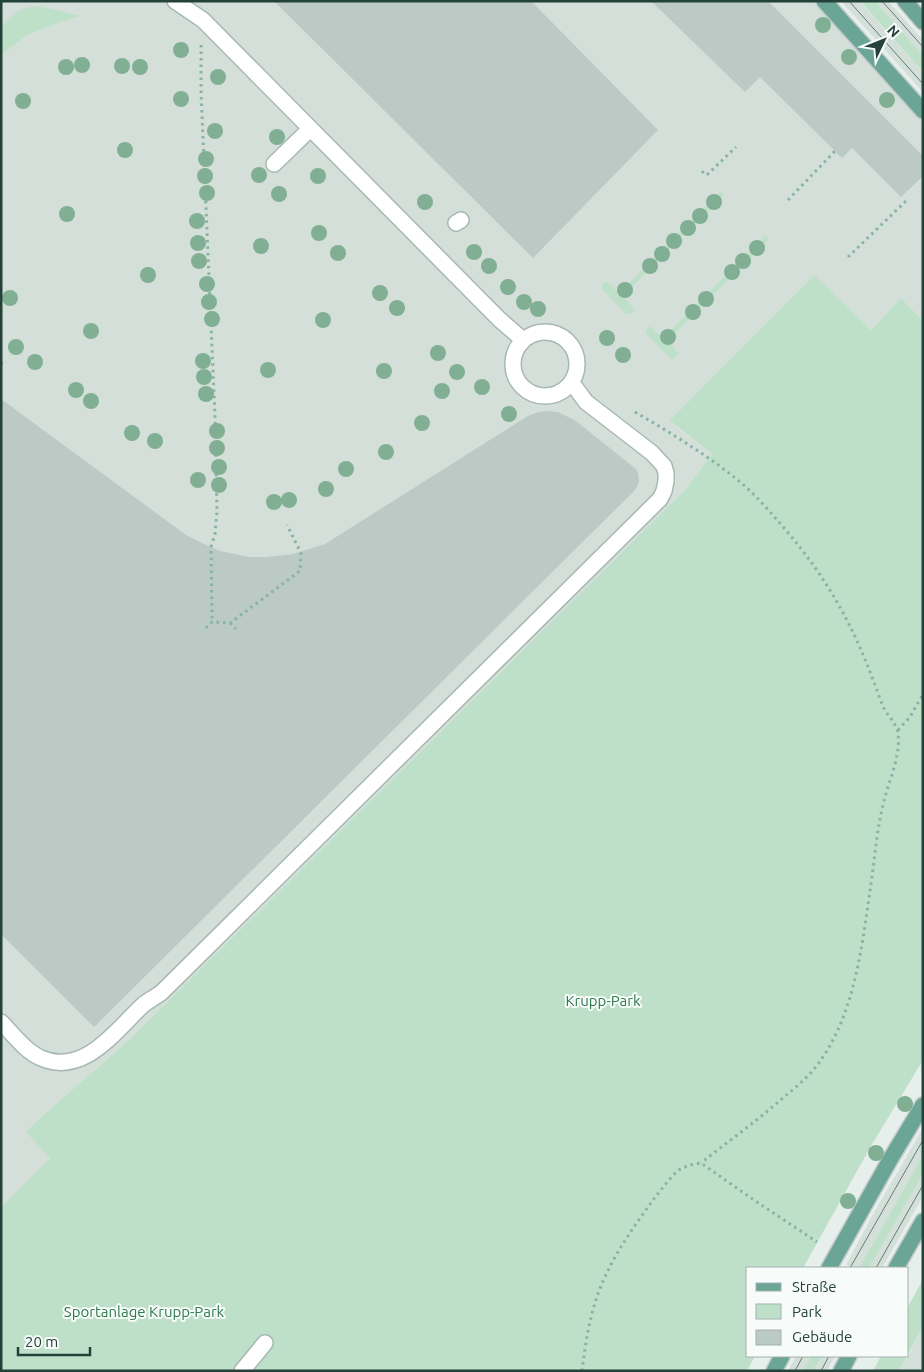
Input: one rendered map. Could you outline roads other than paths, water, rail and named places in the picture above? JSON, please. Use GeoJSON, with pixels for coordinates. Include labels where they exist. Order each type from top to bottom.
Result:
{"type":"FeatureCollection","features":[{"type":"Feature","properties":{"kind":"main road"},"geometry":{"type":"LineString","coordinates":[[824,1],[923,111]]}},
{"type":"Feature","properties":{"kind":"main road"},"geometry":{"type":"LineString","coordinates":[[904,1],[923,22]]}},
{"type":"Feature","properties":{"kind":"main road"},"geometry":{"type":"LineString","coordinates":[[830,1267],[923,1105]]}},
{"type":"Feature","properties":{"kind":"main road"},"geometry":{"type":"LineString","coordinates":[[897,1267],[923,1221]]}},
{"type":"Feature","properties":{"kind":"main road"},"geometry":{"type":"LineString","coordinates":[[774,1371],[781,1357]]}},
{"type":"Feature","properties":{"kind":"main road"},"geometry":{"type":"LineString","coordinates":[[841,1371],[848,1357]]}},
{"type":"Feature","properties":{"kind":"lane"},"geometry":{"type":"LineString","coordinates":[[175,1],[203,20],[499,319],[523,340]]}},
{"type":"Feature","properties":{"kind":"lane"},"geometry":{"type":"LineString","coordinates":[[274,164],[310,129]]}},
{"type":"Feature","properties":{"kind":"lane"},"geometry":{"type":"LineString","coordinates":[[543,331],[552,332],[564,337],[572,345],[576,356],[577,367],[572,383],[562,392],[549,396],[536,395],[524,389],[515,376],[513,356],[516,349],[530,335],[543,331]]}},
{"type":"Feature","properties":{"kind":"lane"},"geometry":{"type":"LineString","coordinates":[[1,1022],[30,1051],[53,1062],[79,1060],[103,1044],[144,1004],[162,992],[660,499],[666,481],[664,466],[652,453],[586,402],[572,383]]}},
{"type":"Feature","properties":{"kind":"lane"},"geometry":{"type":"LineString","coordinates":[[242,1371],[265,1344]]}},
{"type":"Feature","properties":{"kind":"tram line"},"geometry":{"type":"LineString","coordinates":[[849,1],[923,84]]}},
{"type":"Feature","properties":{"kind":"tram line"},"geometry":{"type":"LineString","coordinates":[[882,1],[923,47]]}},
{"type":"Feature","properties":{"kind":"tram line"},"geometry":{"type":"LineString","coordinates":[[851,1267],[923,1140]]}},
{"type":"Feature","properties":{"kind":"tram line"},"geometry":{"type":"LineString","coordinates":[[877,1267],[923,1185]]}},
{"type":"Feature","properties":{"kind":"tram line"},"geometry":{"type":"LineString","coordinates":[[795,1371],[802,1357]]}},
{"type":"Feature","properties":{"kind":"tram line"},"geometry":{"type":"LineString","coordinates":[[821,1371],[828,1357]]}},
{"type":"Feature","properties":{"kind":"park label","name":"Krupp-Park"},"geometry":{"type":"Point","coordinates":[603,1000]}},
{"type":"Feature","properties":{"kind":"park label","name":"Sportanlage Krupp-Park"},"geometry":{"type":"Point","coordinates":[144,1311]}}]}
